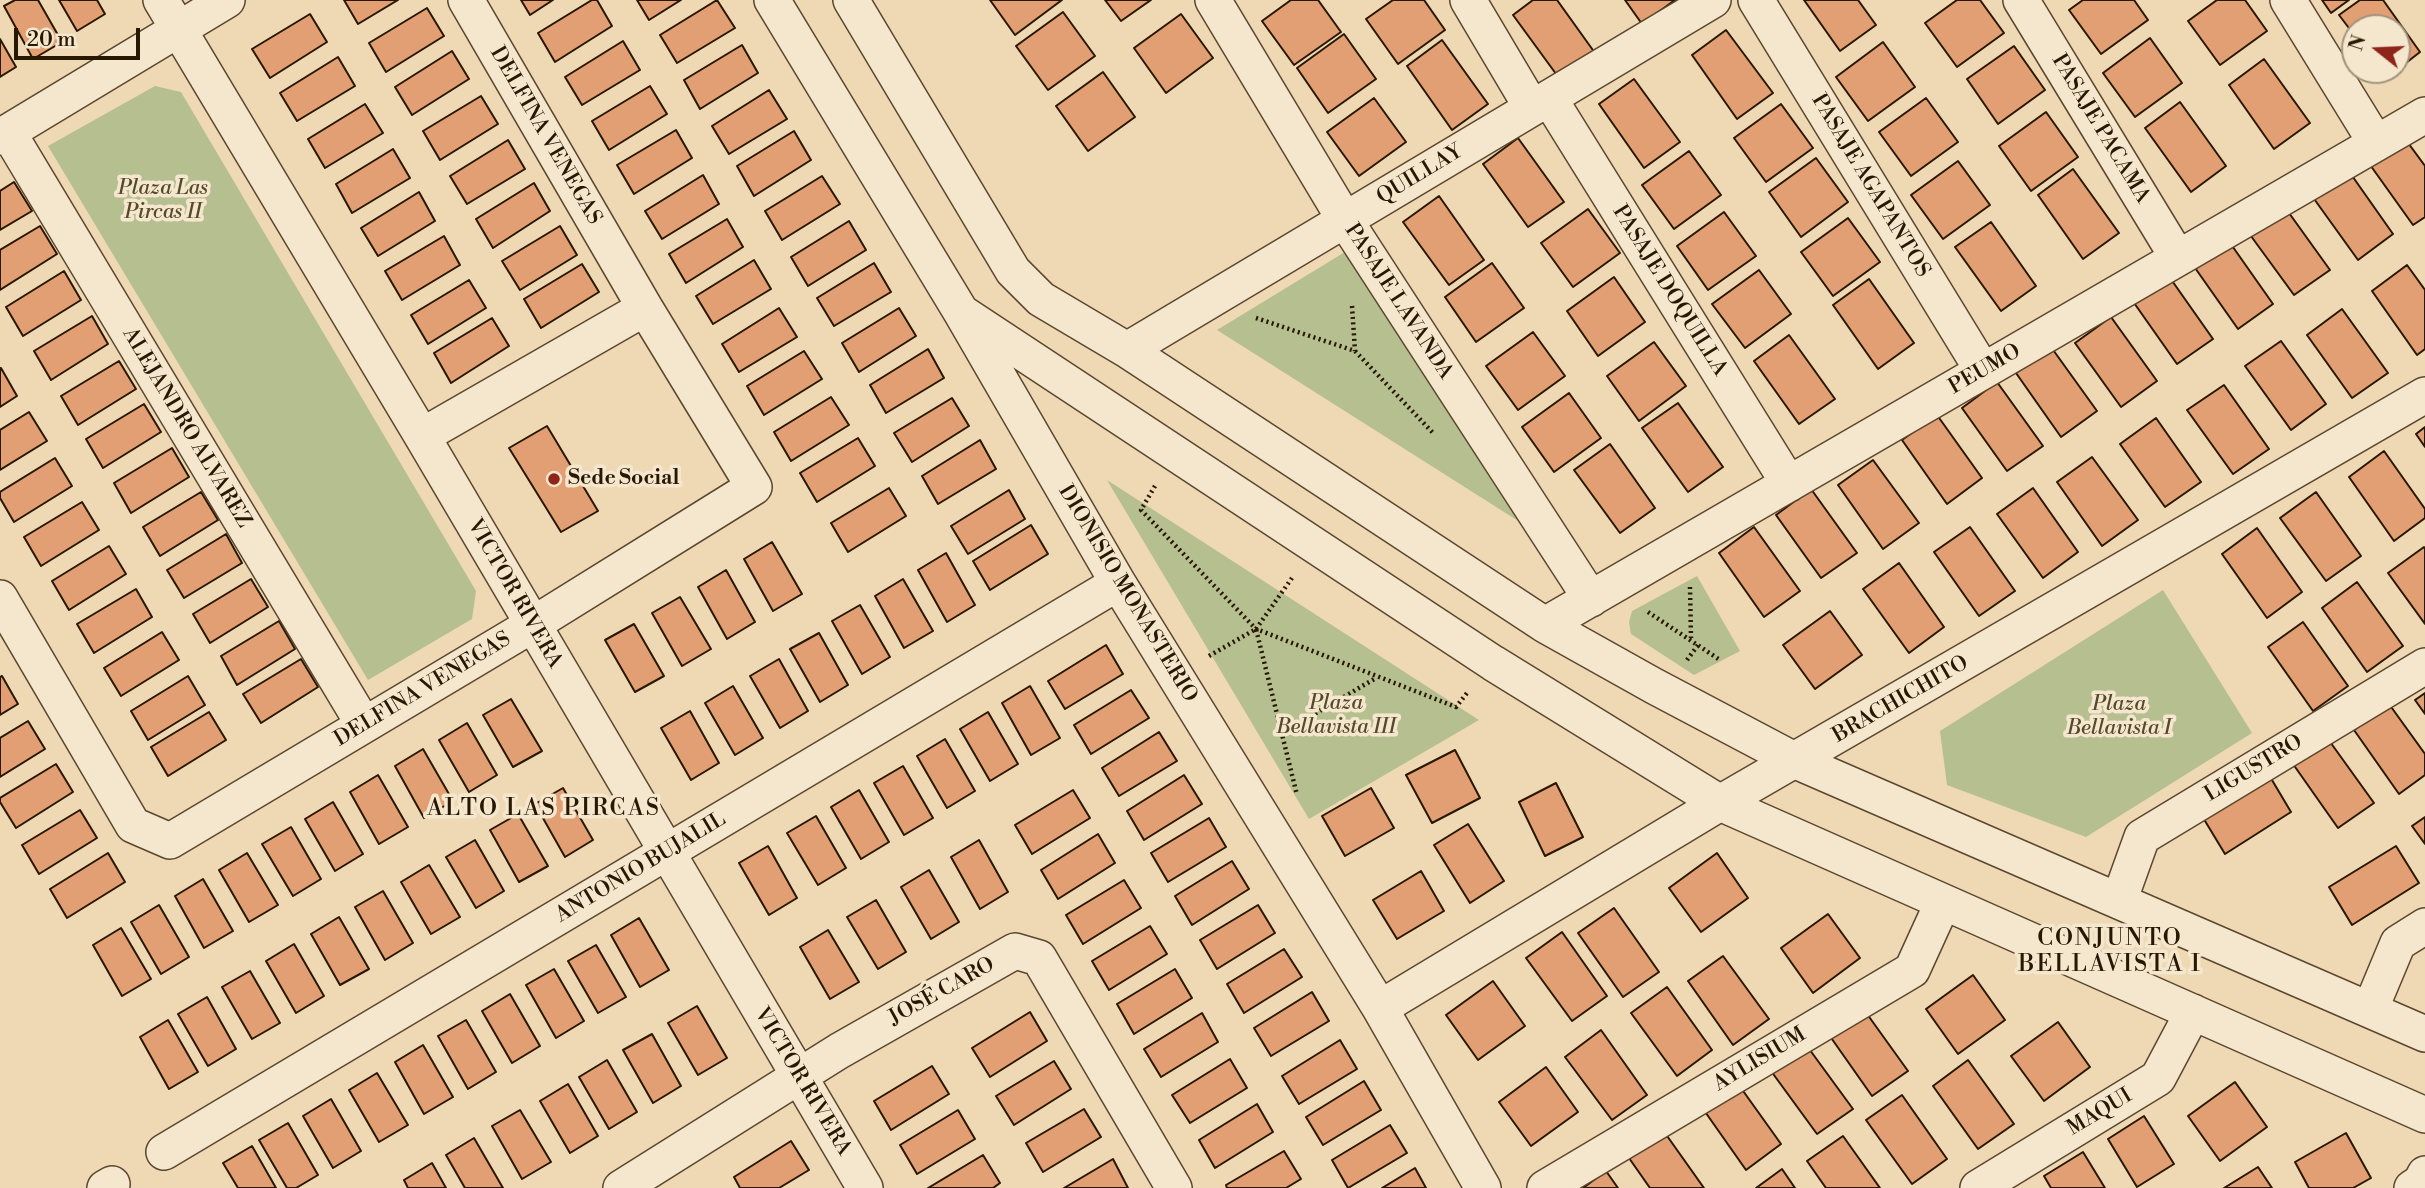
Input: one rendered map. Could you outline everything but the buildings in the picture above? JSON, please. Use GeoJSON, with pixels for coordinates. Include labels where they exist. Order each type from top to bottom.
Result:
{"type":"FeatureCollection","features":[{"type":"Feature","properties":{"kind":"street","name":"VICTOR RIVERA"},"geometry":{"type":"LineString","coordinates":[[161,0],[422,436],[865,1188]]}},
{"type":"Feature","properties":{"kind":"street"},"geometry":{"type":"LineString","coordinates":[[4,134],[227,0]]}},
{"type":"Feature","properties":{"kind":"street","name":"DELFINA VENEGAS"},"geometry":{"type":"LineString","coordinates":[[0,598],[133,825],[170,841],[532,625],[754,487],[645,308],[466,0]]}},
{"type":"Feature","properties":{"kind":"street","name":"DIONISIO MONASTERIO"},"geometry":{"type":"LineString","coordinates":[[772,0],[961,312],[1118,583],[1380,1008],[1483,1188]]}},
{"type":"Feature","properties":{"kind":"street"},"geometry":{"type":"LineString","coordinates":[[851,0],[1013,271],[1041,299],[1127,350],[1545,625],[1654,686],[1796,761],[2425,1034]]}},
{"type":"Feature","properties":{"kind":"street","name":"PASAJE LAVANDA"},"geometry":{"type":"LineString","coordinates":[[1213,0],[1345,220],[1591,599]]}},
{"type":"Feature","properties":{"kind":"street","name":"PASAJE DOQUILLA"},"geometry":{"type":"LineString","coordinates":[[1468,0],[1540,103],[1790,484]]}},
{"type":"Feature","properties":{"kind":"street","name":"QUILLAY"},"geometry":{"type":"LineString","coordinates":[[1127,350],[1713,0]]}},
{"type":"Feature","properties":{"kind":"street","name":"PASAJE AGAPANTOS"},"geometry":{"type":"LineString","coordinates":[[1756,0],[1983,371]]}},
{"type":"Feature","properties":{"kind":"street","name":"PASAJE PACAMA"},"geometry":{"type":"LineString","coordinates":[[2021,0],[2178,258]]}},
{"type":"Feature","properties":{"kind":"street"},"geometry":{"type":"LineString","coordinates":[[2288,0],[2375,143]]}},
{"type":"Feature","properties":{"kind":"street","name":"PEUMO"},"geometry":{"type":"LineString","coordinates":[[1545,625],[2425,115]]}},
{"type":"Feature","properties":{"kind":"street","name":"ALEJANDRO ALVAREZ"},"geometry":{"type":"LineString","coordinates":[[4,134],[364,725]]}},
{"type":"Feature","properties":{"kind":"street"},"geometry":{"type":"LineString","coordinates":[[422,436],[645,308]]}},
{"type":"Feature","properties":{"kind":"street"},"geometry":{"type":"LineString","coordinates":[[961,312],[1493,663],[1720,803],[2425,1115]]}},
{"type":"Feature","properties":{"kind":"street","name":"BRACHICHITO"},"geometry":{"type":"LineString","coordinates":[[1380,1008],[1720,803],[2425,395]]}},
{"type":"Feature","properties":{"kind":"street","name":"ANTONIO BUJALIL"},"geometry":{"type":"LineString","coordinates":[[164,1152],[1118,583]]}},
{"type":"Feature","properties":{"kind":"street","name":"LIGUSTRO"},"geometry":{"type":"LineString","coordinates":[[2119,901],[2142,837],[2425,666]]}},
{"type":"Feature","properties":{"kind":"street","name":"AYLISIUM"},"geometry":{"type":"LineString","coordinates":[[1545,1188],[1912,970],[1943,902]]}},
{"type":"Feature","properties":{"kind":"street"},"geometry":{"type":"LineString","coordinates":[[2370,1010],[2398,943],[2425,926]]}},
{"type":"Feature","properties":{"kind":"street","name":"JOSÉ CARO"},"geometry":{"type":"LineString","coordinates":[[621,1188],[839,1051],[1015,951],[1039,958],[1174,1188]]}},
{"type":"Feature","properties":{"kind":"street","name":"MAQUI"},"geometry":{"type":"LineString","coordinates":[[1978,1188],[2158,1078],[2193,1012]]}},
{"type":"Feature","properties":{"kind":"street"},"geometry":{"type":"LineString","coordinates":[[2412,1188],[2421,1182],[2425,1174]]}},
{"type":"Feature","properties":{"kind":"path"},"geometry":{"type":"LineString","coordinates":[[1207,302],[1355,351],[1440,440]]}},
{"type":"Feature","properties":{"kind":"path"},"geometry":{"type":"LineString","coordinates":[[1174,453],[1141,510],[1256,629],[1456,707],[1493,663]]}},
{"type":"Feature","properties":{"kind":"path"},"geometry":{"type":"LineString","coordinates":[[1175,676],[1256,629],[1315,546]]}},
{"type":"Feature","properties":{"kind":"path"},"geometry":{"type":"LineString","coordinates":[[1675,551],[1690,580],[1691,639]]}},
{"type":"Feature","properties":{"kind":"path"},"geometry":{"type":"LineString","coordinates":[[1622,581],[1641,608],[1720,660]]}},
{"type":"Feature","properties":{"kind":"path"},"geometry":{"type":"LineString","coordinates":[[1256,629],[1299,802],[1273,836]]}},
{"type":"Feature","properties":{"kind":"path"},"geometry":{"type":"LineString","coordinates":[[1282,733],[1376,677]]}},
{"type":"Feature","properties":{"kind":"green space","name":"Plaza Las Pircas II"},"geometry":{"type":"Polygon","coordinates":[[[155,86],[181,92],[476,591],[472,619],[368,680],[48,146],[155,86]]]}},
{"type":"Feature","properties":{"kind":"green space"},"geometry":{"type":"Polygon","coordinates":[[[1345,252],[1523,524],[1217,330],[1345,252]]]}},
{"type":"Feature","properties":{"kind":"green space","name":"Plaza Bellavista III"},"geometry":{"type":"Polygon","coordinates":[[[1107,480],[1479,720],[1309,819],[1107,480]]]}},
{"type":"Feature","properties":{"kind":"green space"},"geometry":{"type":"Polygon","coordinates":[[[1697,576],[1740,651],[1694,675],[1631,634],[1629,622],[1632,611],[1697,576]]]}},
{"type":"Feature","properties":{"kind":"green space","name":"Plaza Bellavista I"},"geometry":{"type":"Polygon","coordinates":[[[2163,590],[2252,733],[2086,837],[1947,785],[1940,731],[2163,590]]]}},
{"type":"Feature","properties":{"kind":"place","name":"Sede Social"},"geometry":{"type":"Point","coordinates":[554,479]}},
{"type":"Feature","properties":{"kind":"district","name":"ALTO LAS PIRCAS"},"geometry":{"type":"Point","coordinates":[544,809]}},
{"type":"Feature","properties":{"kind":"district","name":"CONJUNTO BELLAVISTA I"},"geometry":{"type":"Point","coordinates":[2110,952]}}]}
